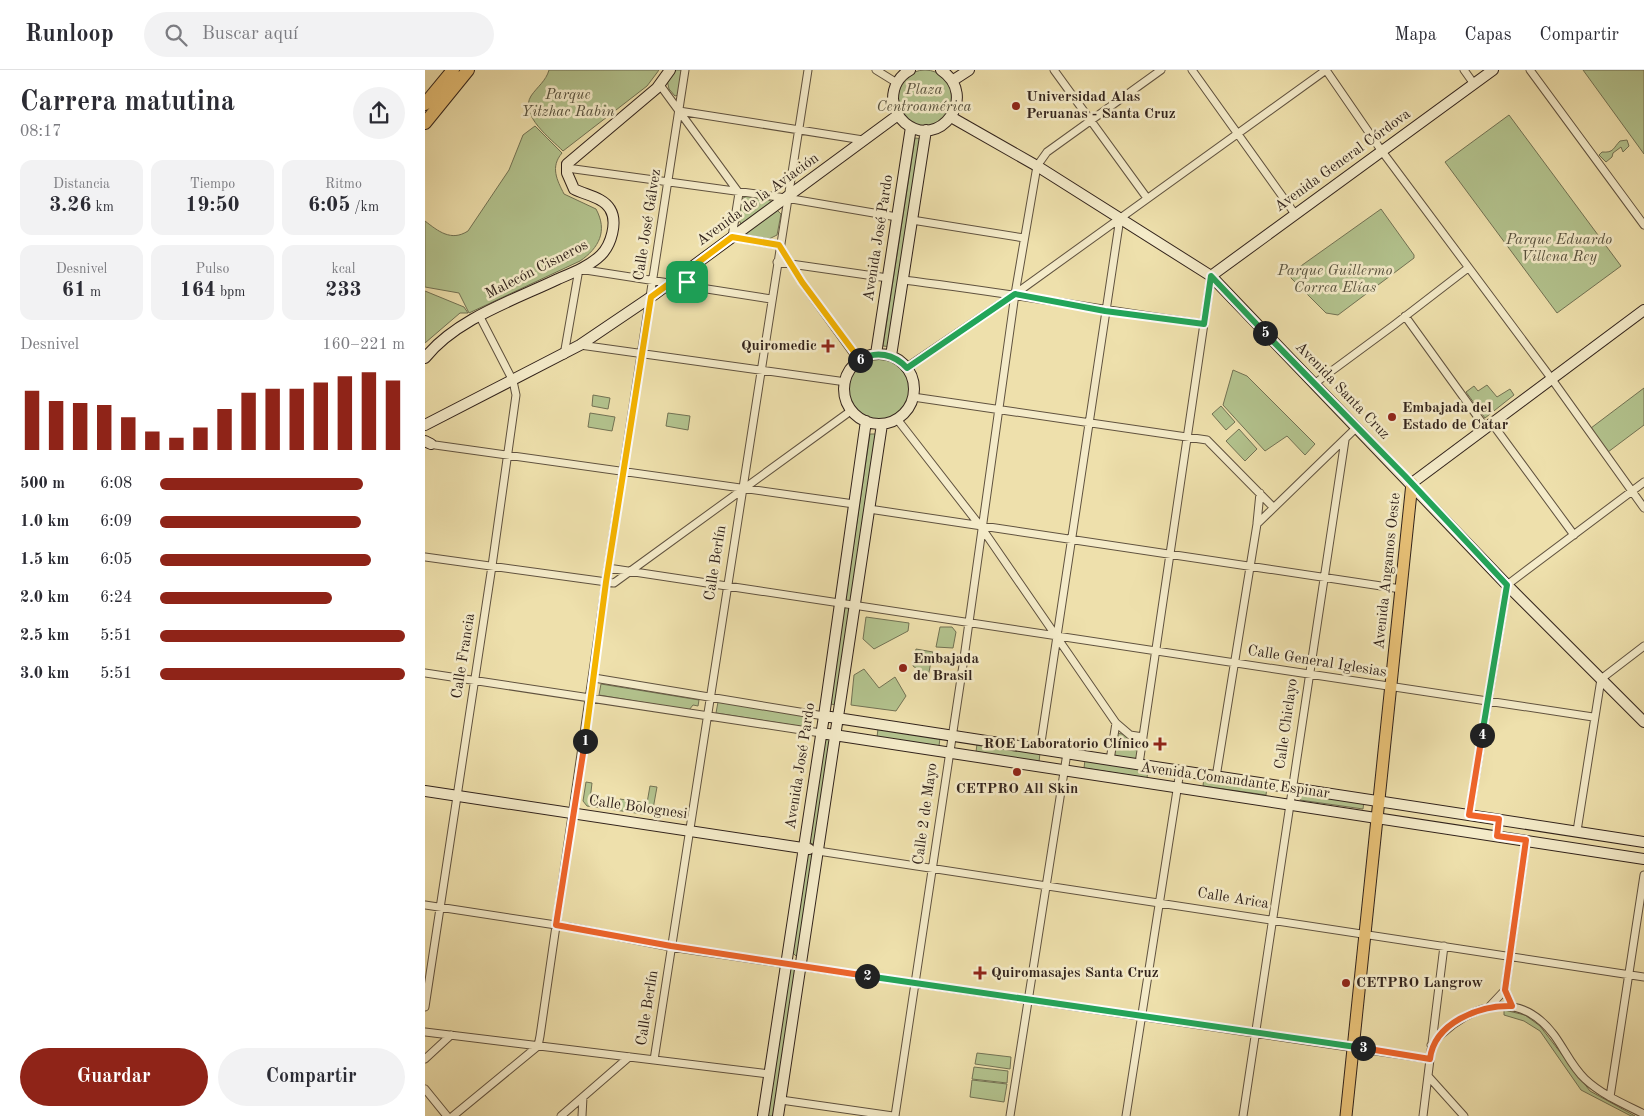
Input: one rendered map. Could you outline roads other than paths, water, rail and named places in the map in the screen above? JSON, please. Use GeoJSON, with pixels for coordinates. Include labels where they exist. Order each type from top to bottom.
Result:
{"type":"FeatureCollection","features":[{"type":"Feature","properties":{"kind":"highway"},"geometry":{"type":"LineString","coordinates":[[425,104],[453,70]]}},
{"type":"Feature","properties":{"kind":"highway"},"geometry":{"type":"LineString","coordinates":[[425,123],[468,70]]}},
{"type":"Feature","properties":{"kind":"main road"},"geometry":{"type":"LineString","coordinates":[[567,168],[569,160],[660,85],[670,70]]}},
{"type":"Feature","properties":{"kind":"main road"},"geometry":{"type":"LineString","coordinates":[[910,70],[897,83],[893,101],[898,115],[911,127],[926,130],[940,126],[951,117],[957,100],[948,74],[969,70]]}},
{"type":"Feature","properties":{"kind":"main road","name":"Avenida General Córdova"},"geometry":{"type":"LineString","coordinates":[[1211,276],[1493,70]]}},
{"type":"Feature","properties":{"kind":"main road","name":"Avenida de la Aviación"},"geometry":{"type":"LineString","coordinates":[[425,425],[564,355],[580,345],[651,297],[898,115]]}},
{"type":"Feature","properties":{"kind":"main road","name":"Avenida Santa Cruz"},"geometry":{"type":"LineString","coordinates":[[951,117],[1037,166],[1211,276],[1507,585],[1644,722]]}},
{"type":"Feature","properties":{"kind":"main road","name":"Avenida José Pardo"},"geometry":{"type":"LineString","coordinates":[[876,354],[911,127]]}},
{"type":"Feature","properties":{"kind":"main road","name":"Avenida José Pardo"},"geometry":{"type":"LineString","coordinates":[[891,356],[926,130]]}},
{"type":"Feature","properties":{"kind":"main road","name":"Malecón Cisneros"},"geometry":{"type":"LineString","coordinates":[[425,358],[442,340],[480,316],[579,269],[601,255],[606,248],[612,230],[612,215],[606,204],[574,189],[567,168]]}},
{"type":"Feature","properties":{"kind":"main road"},"geometry":{"type":"LineString","coordinates":[[688,270],[686,279],[692,287]]}},
{"type":"Feature","properties":{"kind":"main road","name":"Avenida Angamos Oeste"},"geometry":{"type":"LineString","coordinates":[[1346,1116],[1356,1047],[1411,483],[1644,310]]}},
{"type":"Feature","properties":{"kind":"main road"},"geometry":{"type":"LineString","coordinates":[[876,354],[891,356],[907,368],[914,382],[913,397],[909,408],[897,419],[882,424],[866,421],[852,410],[845,396],[846,382],[850,370],[859,361],[876,354]]}},
{"type":"Feature","properties":{"kind":"main road","name":"Avenida José Pardo"},"geometry":{"type":"LineString","coordinates":[[763,1116],[824,716],[866,421]]}},
{"type":"Feature","properties":{"kind":"main road","name":"Avenida José Pardo"},"geometry":{"type":"LineString","coordinates":[[778,1116],[882,424]]}},
{"type":"Feature","properties":{"kind":"main road","name":"Avenida Comandante Espinar"},"geometry":{"type":"LineString","coordinates":[[824,716],[1644,842]]}},
{"type":"Feature","properties":{"kind":"main road","name":"Avenida Comandante Espinar"},"geometry":{"type":"LineString","coordinates":[[821,734],[1379,817],[1644,859]]}},
{"type":"Feature","properties":{"kind":"main road","name":"Calle Bolognesi"},"geometry":{"type":"LineString","coordinates":[[425,791],[818,851]]}},
{"type":"Feature","properties":{"kind":"main road"},"geometry":{"type":"LineString","coordinates":[[1497,836],[1499,819]]}},
{"type":"Feature","properties":{"kind":"main road","name":"Avenida Angamos Oeste"},"geometry":{"type":"LineString","coordinates":[[1353,1116],[1356,1047]]}},
{"type":"Feature","properties":{"kind":"street","name":"Calle José Gálvez"},"geometry":{"type":"LineString","coordinates":[[538,1046],[591,699],[608,568],[685,70]]}},
{"type":"Feature","properties":{"kind":"street","name":"Calle Berlín"},"geometry":{"type":"LineString","coordinates":[[654,1060],[786,198],[808,70]]}},
{"type":"Feature","properties":{"kind":"street"},"geometry":{"type":"LineString","coordinates":[[876,70],[897,83]]}},
{"type":"Feature","properties":{"kind":"street"},"geometry":{"type":"LineString","coordinates":[[1054,70],[1147,198]]}},
{"type":"Feature","properties":{"kind":"street"},"geometry":{"type":"LineString","coordinates":[[1037,166],[1047,152],[1161,70]]}},
{"type":"Feature","properties":{"kind":"street"},"geometry":{"type":"LineString","coordinates":[[1192,70],[1295,214]]}},
{"type":"Feature","properties":{"kind":"street"},"geometry":{"type":"LineString","coordinates":[[907,368],[1015,294],[1326,70],[1381,150],[1551,378],[1644,508]]}},
{"type":"Feature","properties":{"kind":"street"},"geometry":{"type":"LineString","coordinates":[[1464,70],[1474,84]]}},
{"type":"Feature","properties":{"kind":"street"},"geometry":{"type":"LineString","coordinates":[[1530,70],[1644,225]]}},
{"type":"Feature","properties":{"kind":"street"},"geometry":{"type":"LineString","coordinates":[[660,85],[739,193],[732,237],[779,245],[859,361]]}},
{"type":"Feature","properties":{"kind":"street"},"geometry":{"type":"LineString","coordinates":[[679,111],[863,140]]}},
{"type":"Feature","properties":{"kind":"street","name":"Calle 2 de Mayo"},"geometry":{"type":"LineString","coordinates":[[894,1116],[949,754],[1015,294],[1037,166]]}},
{"type":"Feature","properties":{"kind":"street"},"geometry":{"type":"LineString","coordinates":[[567,168],[786,198],[897,217]]}},
{"type":"Feature","properties":{"kind":"street"},"geometry":{"type":"LineString","coordinates":[[1040,749],[1120,218]]}},
{"type":"Feature","properties":{"kind":"street"},"geometry":{"type":"LineString","coordinates":[[912,220],[1025,238]]}},
{"type":"Feature","properties":{"kind":"street"},"geometry":{"type":"LineString","coordinates":[[777,262],[888,278]]}},
{"type":"Feature","properties":{"kind":"street"},"geometry":{"type":"LineString","coordinates":[[1314,384],[1468,268]]}},
{"type":"Feature","properties":{"kind":"street"},"geometry":{"type":"LineString","coordinates":[[564,355],[579,269],[771,299]]}},
{"type":"Feature","properties":{"kind":"street"},"geometry":{"type":"LineString","coordinates":[[1139,764],[1211,276]]}},
{"type":"Feature","properties":{"kind":"street"},"geometry":{"type":"LineString","coordinates":[[903,280],[1015,294],[1105,311],[1204,324]]}},
{"type":"Feature","properties":{"kind":"street","name":"Calle Francia"},"geometry":{"type":"LineString","coordinates":[[425,1007],[492,566],[515,395],[513,381],[480,316]]}},
{"type":"Feature","properties":{"kind":"street"},"geometry":{"type":"LineString","coordinates":[[1405,316],[1574,535]]}},
{"type":"Feature","properties":{"kind":"street"},"geometry":{"type":"LineString","coordinates":[[580,345],[846,382]]}},
{"type":"Feature","properties":{"kind":"street"},"geometry":{"type":"LineString","coordinates":[[913,397],[1209,440],[1273,507]]}},
{"type":"Feature","properties":{"kind":"street"},"geometry":{"type":"LineString","coordinates":[[638,569],[742,488],[852,410]]}},
{"type":"Feature","properties":{"kind":"street"},"geometry":{"type":"LineString","coordinates":[[897,419],[981,527],[1116,723],[1130,734],[1143,737]]}},
{"type":"Feature","properties":{"kind":"street"},"geometry":{"type":"LineString","coordinates":[[1257,524],[1357,427]]}},
{"type":"Feature","properties":{"kind":"street","name":"Calle Chiclayo"},"geometry":{"type":"LineString","coordinates":[[1243,1116],[1308,673],[1345,440]]}},
{"type":"Feature","properties":{"kind":"street"},"geometry":{"type":"LineString","coordinates":[[427,443],[854,504]]}},
{"type":"Feature","properties":{"kind":"street"},"geometry":{"type":"LineString","coordinates":[[1335,449],[1342,456]]}},
{"type":"Feature","properties":{"kind":"street"},"geometry":{"type":"LineString","coordinates":[[1469,815],[1507,585],[1644,482]]}},
{"type":"Feature","properties":{"kind":"street"},"geometry":{"type":"LineString","coordinates":[[1216,777],[1257,524],[1260,493]]}},
{"type":"Feature","properties":{"kind":"street"},"geometry":{"type":"LineString","coordinates":[[869,509],[1401,589]]}},
{"type":"Feature","properties":{"kind":"street"},"geometry":{"type":"LineString","coordinates":[[973,517],[979,518],[983,515]]}},
{"type":"Feature","properties":{"kind":"street"},"geometry":{"type":"LineString","coordinates":[[425,557],[614,583],[630,571]]}},
{"type":"Feature","properties":{"kind":"street","name":"Calle General Iglesias"},"geometry":{"type":"LineString","coordinates":[[608,568],[630,571],[638,569],[727,586],[855,604],[1235,664],[1308,673],[1593,718]]}},
{"type":"Feature","properties":{"kind":"street"},"geometry":{"type":"LineString","coordinates":[[1037,633],[1042,627],[1044,616]]}},
{"type":"Feature","properties":{"kind":"street"},"geometry":{"type":"LineString","coordinates":[[1055,648],[1061,646],[1066,648]]}},
{"type":"Feature","properties":{"kind":"street"},"geometry":{"type":"LineString","coordinates":[[1577,831],[1593,718],[1601,679],[1644,646]]}},
{"type":"Feature","properties":{"kind":"street"},"geometry":{"type":"LineString","coordinates":[[425,673],[821,734]]}},
{"type":"Feature","properties":{"kind":"street"},"geometry":{"type":"LineString","coordinates":[[594,678],[824,716]]}},
{"type":"Feature","properties":{"kind":"street"},"geometry":{"type":"LineString","coordinates":[[1110,760],[1116,723]]}},
{"type":"Feature","properties":{"kind":"street"},"geometry":{"type":"LineString","coordinates":[[1010,1116],[1067,753]]}},
{"type":"Feature","properties":{"kind":"street"},"geometry":{"type":"LineString","coordinates":[[1127,1116],[1180,771]]}},
{"type":"Feature","properties":{"kind":"street"},"geometry":{"type":"LineString","coordinates":[[1512,1006],[1505,990],[1526,840]]}},
{"type":"Feature","properties":{"kind":"street","name":"Calle Arica"},"geometry":{"type":"LineString","coordinates":[[818,851],[1367,933],[1644,977]]}},
{"type":"Feature","properties":{"kind":"street"},"geometry":{"type":"LineString","coordinates":[[1610,1097],[1644,875]]}},
{"type":"Feature","properties":{"kind":"street"},"geometry":{"type":"LineString","coordinates":[[425,906],[556,925],[786,964],[1430,1059]]}},
{"type":"Feature","properties":{"kind":"street"},"geometry":{"type":"LineString","coordinates":[[1423,1116],[1444,946]]}},
{"type":"Feature","properties":{"kind":"street"},"geometry":{"type":"LineString","coordinates":[[1489,1007],[1505,990]]}},
{"type":"Feature","properties":{"kind":"street"},"geometry":{"type":"LineString","coordinates":[[1431,1045],[1453,1024],[1475,1011],[1489,1007],[1512,1006],[1525,1010],[1547,1027],[1583,1078],[1610,1097],[1644,1114]]}},
{"type":"Feature","properties":{"kind":"street"},"geometry":{"type":"LineString","coordinates":[[425,1032],[769,1074]]}},
{"type":"Feature","properties":{"kind":"street"},"geometry":{"type":"LineString","coordinates":[[425,1059],[451,1035]]}},
{"type":"Feature","properties":{"kind":"street"},"geometry":{"type":"LineString","coordinates":[[453,1116],[538,1046]]}},
{"type":"Feature","properties":{"kind":"street","name":"Calle Berlín"},"geometry":{"type":"LineString","coordinates":[[561,1116],[629,1057]]}},
{"type":"Feature","properties":{"kind":"street"},"geometry":{"type":"LineString","coordinates":[[1428,1076],[1464,1116]]}},
{"type":"Feature","properties":{"kind":"street"},"geometry":{"type":"LineString","coordinates":[[425,1089],[447,1116]]}},
{"type":"Feature","properties":{"kind":"street"},"geometry":{"type":"LineString","coordinates":[[582,1116],[583,1097]]}},
{"type":"Feature","properties":{"kind":"street"},"geometry":{"type":"LineString","coordinates":[[781,1100],[894,1116]]}},
{"type":"Feature","properties":{"kind":"place","name":"Universidad Alas Peruanas - Santa Cruz"},"geometry":{"type":"Point","coordinates":[1016,106]}},
{"type":"Feature","properties":{"kind":"place","name":"Quiromedic"},"geometry":{"type":"Point","coordinates":[828,346]}},
{"type":"Feature","properties":{"kind":"place","name":"Embajada del Estado de Catar"},"geometry":{"type":"Point","coordinates":[1392,417]}},
{"type":"Feature","properties":{"kind":"place","name":"Embajada de Brasil"},"geometry":{"type":"Point","coordinates":[903,668]}},
{"type":"Feature","properties":{"kind":"place","name":"ROE Laboratorio Clínico"},"geometry":{"type":"Point","coordinates":[1160,744]}},
{"type":"Feature","properties":{"kind":"place","name":"CETPRO All Skin"},"geometry":{"type":"Point","coordinates":[1017,772]}},
{"type":"Feature","properties":{"kind":"place","name":"Quiromasajes Santa Cruz"},"geometry":{"type":"Point","coordinates":[980,973]}},
{"type":"Feature","properties":{"kind":"place","name":"CETPRO Langrow"},"geometry":{"type":"Point","coordinates":[1346,983]}},
{"type":"Feature","properties":{"kind":"park label","name":"Plaza Centroamérica"},"geometry":{"type":"Point","coordinates":[924,98]}},
{"type":"Feature","properties":{"kind":"park label","name":"Parque Yitzhac Rabin"},"geometry":{"type":"Point","coordinates":[568,104]}},
{"type":"Feature","properties":{"kind":"park label","name":"Parque Eduardo Villena Rey"},"geometry":{"type":"Point","coordinates":[1559,248]}},
{"type":"Feature","properties":{"kind":"park label","name":"Parque Guillermo Correa Elías"},"geometry":{"type":"Point","coordinates":[1335,280]}}]}
